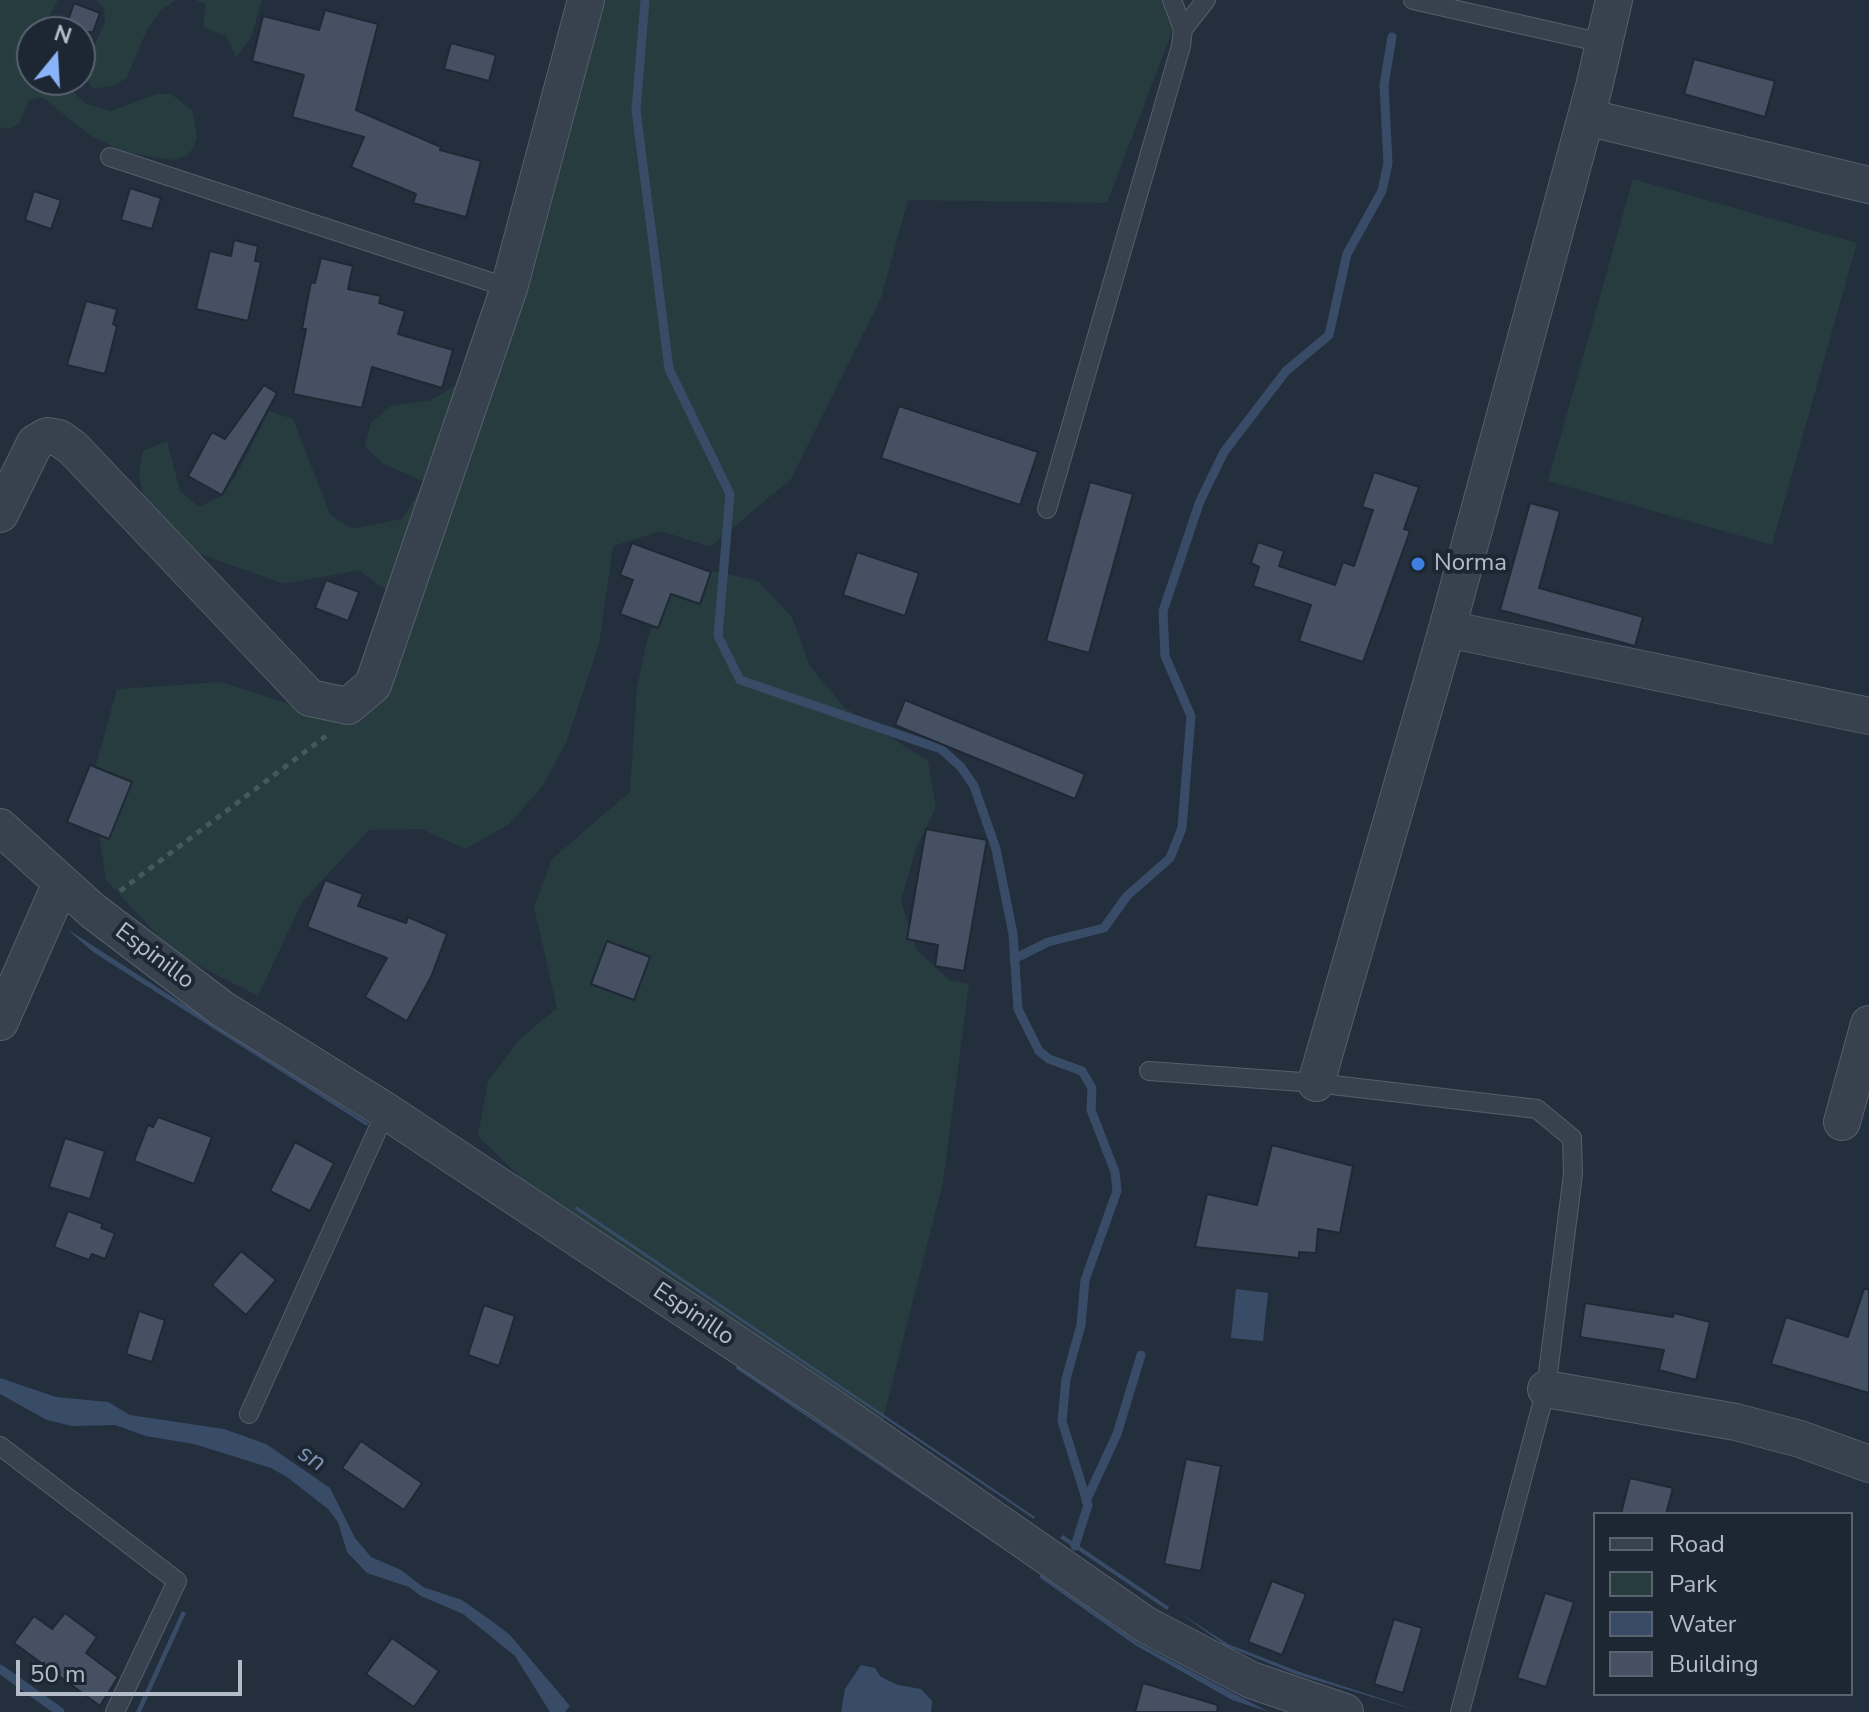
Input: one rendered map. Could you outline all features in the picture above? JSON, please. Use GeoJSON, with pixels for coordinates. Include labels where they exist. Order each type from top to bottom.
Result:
{"type":"FeatureCollection","features":[{"type":"Feature","properties":{"kind":"street"},"geometry":{"type":"LineString","coordinates":[[0,514],[35,443],[47,436],[59,438],[73,448],[310,698],[348,706],[373,685],[509,288],[586,0]]}},
{"type":"Feature","properties":{"kind":"street"},"geometry":{"type":"LineString","coordinates":[[1316,1083],[1447,629],[1586,117],[1614,0]]}},
{"type":"Feature","properties":{"kind":"street"},"geometry":{"type":"LineString","coordinates":[[1586,117],[1869,185]]}},
{"type":"Feature","properties":{"kind":"street"},"geometry":{"type":"LineString","coordinates":[[1447,629],[1869,716]]}},
{"type":"Feature","properties":{"kind":"street","name":"Espinillo"},"geometry":{"type":"LineString","coordinates":[[0,827],[93,911],[221,1008],[386,1111],[826,1403],[1146,1625],[1251,1680],[1345,1712]]}},
{"type":"Feature","properties":{"kind":"street"},"geometry":{"type":"LineString","coordinates":[[0,1022],[61,883]]}},
{"type":"Feature","properties":{"kind":"street"},"geometry":{"type":"LineString","coordinates":[[1842,1122],[1869,1024]]}},
{"type":"Feature","properties":{"kind":"street"},"geometry":{"type":"LineString","coordinates":[[1546,1389],[1736,1422],[1800,1439],[1869,1464]]}},
{"type":"Feature","properties":{"kind":"lane"},"geometry":{"type":"LineString","coordinates":[[1047,509],[1181,46],[1183,29],[1172,0]]}},
{"type":"Feature","properties":{"kind":"lane"},"geometry":{"type":"LineString","coordinates":[[1183,29],[1206,0]]}},
{"type":"Feature","properties":{"kind":"lane"},"geometry":{"type":"LineString","coordinates":[[1413,0],[1603,43]]}},
{"type":"Feature","properties":{"kind":"lane"},"geometry":{"type":"LineString","coordinates":[[110,157],[509,288]]}},
{"type":"Feature","properties":{"kind":"lane"},"geometry":{"type":"LineString","coordinates":[[1149,1071],[1316,1083],[1537,1109],[1572,1138],[1573,1174],[1546,1389],[1460,1712]]}},
{"type":"Feature","properties":{"kind":"lane"},"geometry":{"type":"LineString","coordinates":[[249,1414],[386,1111]]}},
{"type":"Feature","properties":{"kind":"lane"},"geometry":{"type":"LineString","coordinates":[[0,1446],[177,1581],[115,1712]]}},
{"type":"Feature","properties":{"kind":"path"},"geometry":{"type":"LineString","coordinates":[[93,911],[327,735],[348,706]]}},
{"type":"Feature","properties":{"kind":"green space"},"geometry":{"type":"Polygon","coordinates":[[[0,0],[58,0],[49,16],[16,16],[16,96],[78,96],[86,104],[111,111],[157,94],[171,94],[192,110],[197,135],[194,147],[187,156],[173,160],[124,152],[91,136],[42,97],[29,100],[20,122],[10,129],[0,127],[0,0]]]}},
{"type":"Feature","properties":{"kind":"green space"},"geometry":{"type":"Polygon","coordinates":[[[96,0],[176,0],[161,10],[146,32],[127,77],[116,85],[96,88],[96,42],[105,21],[104,9],[96,0]]]}},
{"type":"Feature","properties":{"kind":"green space"},"geometry":{"type":"Polygon","coordinates":[[[195,0],[262,0],[251,38],[236,57],[226,36],[203,27],[206,4],[195,0]]]}},
{"type":"Feature","properties":{"kind":"green space"},"geometry":{"type":"Polygon","coordinates":[[[578,0],[1169,0],[1176,21],[1107,203],[908,200],[881,298],[791,479],[710,547],[661,531],[613,546],[599,644],[566,743],[542,787],[509,824],[466,849],[421,829],[369,830],[302,902],[258,996],[174,953],[106,880],[91,783],[117,689],[221,682],[314,712],[365,691],[398,599],[359,570],[284,584],[169,543],[144,500],[139,475],[143,451],[167,441],[180,491],[199,507],[221,496],[235,477],[269,411],[293,419],[330,514],[351,529],[402,519],[425,482],[382,463],[365,447],[371,423],[391,406],[431,400],[473,375],[578,0]]]}},
{"type":"Feature","properties":{"kind":"green space"},"geometry":{"type":"Polygon","coordinates":[[[1633,179],[1857,243],[1772,545],[1548,481],[1633,179]]]}},
{"type":"Feature","properties":{"kind":"green space"},"geometry":{"type":"Polygon","coordinates":[[[713,571],[758,581],[792,617],[810,666],[845,708],[928,761],[936,807],[915,851],[901,901],[916,949],[949,980],[969,984],[943,1182],[882,1423],[835,1436],[755,1367],[665,1319],[478,1136],[488,1081],[519,1040],[557,1008],[534,907],[552,859],[630,792],[637,687],[648,636],[667,592],[713,571]]]}},
{"type":"Feature","properties":{"kind":"water"},"geometry":{"type":"Polygon","coordinates":[[[67,929],[368,1123],[367,1126],[93,952],[67,929]]]}},
{"type":"Feature","properties":{"kind":"water"},"geometry":{"type":"Polygon","coordinates":[[[576,1206],[1035,1517],[1034,1519],[575,1209],[576,1206]]]}},
{"type":"Feature","properties":{"kind":"water"},"geometry":{"type":"Polygon","coordinates":[[[1236,1289],[1268,1293],[1263,1341],[1231,1338],[1236,1289]]]}},
{"type":"Feature","properties":{"kind":"water"},"geometry":{"type":"Polygon","coordinates":[[[738,1366],[1032,1568],[735,1368],[738,1366]]]}},
{"type":"Feature","properties":{"kind":"water"},"geometry":{"type":"Polygon","coordinates":[[[0,1378],[56,1397],[108,1402],[130,1415],[224,1429],[266,1444],[330,1488],[355,1538],[371,1557],[401,1570],[423,1587],[462,1600],[493,1622],[510,1635],[570,1706],[565,1712],[550,1712],[515,1656],[463,1614],[421,1596],[409,1587],[367,1573],[347,1552],[338,1522],[328,1509],[287,1477],[271,1468],[194,1444],[146,1436],[115,1425],[72,1426],[47,1420],[0,1394],[0,1378]]]}},
{"type":"Feature","properties":{"kind":"water"},"geometry":{"type":"Polygon","coordinates":[[[1063,1535],[1169,1607],[1167,1610],[1060,1538],[1063,1535]]]}},
{"type":"Feature","properties":{"kind":"water"},"geometry":{"type":"Polygon","coordinates":[[[1041,1575],[1138,1643],[1269,1712],[1232,1700],[1135,1645],[1039,1577],[1041,1575]]]}},
{"type":"Feature","properties":{"kind":"water"},"geometry":{"type":"Polygon","coordinates":[[[182,1611],[186,1613],[141,1712],[136,1712],[182,1611]]]}},
{"type":"Feature","properties":{"kind":"water"},"geometry":{"type":"Polygon","coordinates":[[[1180,1613],[1228,1644],[1297,1671],[1422,1712],[1295,1674],[1226,1646],[1180,1613]]]}},
{"type":"Feature","properties":{"kind":"water"},"geometry":{"type":"Polygon","coordinates":[[[861,1665],[875,1668],[881,1677],[898,1685],[921,1689],[932,1701],[931,1712],[841,1712],[845,1689],[861,1665]]]}},
{"type":"Feature","properties":{"kind":"building"},"geometry":{"type":"Polygon","coordinates":[[[74,3],[100,13],[96,24],[96,16],[70,16],[74,3]]]}},
{"type":"Feature","properties":{"kind":"building"},"geometry":{"type":"Polygon","coordinates":[[[325,10],[378,24],[356,110],[441,147],[440,150],[481,161],[466,217],[413,203],[416,194],[351,167],[364,137],[292,117],[304,75],[252,61],[263,16],[319,30],[325,10]]]}},
{"type":"Feature","properties":{"kind":"building"},"geometry":{"type":"Polygon","coordinates":[[[451,43],[496,55],[489,81],[444,69],[451,43]]]}},
{"type":"Feature","properties":{"kind":"building"},"geometry":{"type":"Polygon","coordinates":[[[1694,59],[1775,81],[1765,117],[1684,94],[1694,59]]]}},
{"type":"Feature","properties":{"kind":"building"},"geometry":{"type":"Polygon","coordinates":[[[130,188],[161,198],[152,229],[121,220],[130,188]]]}},
{"type":"Feature","properties":{"kind":"building"},"geometry":{"type":"Polygon","coordinates":[[[34,191],[61,200],[51,229],[25,220],[34,191]]]}},
{"type":"Feature","properties":{"kind":"building"},"geometry":{"type":"Polygon","coordinates":[[[234,240],[258,246],[255,261],[261,262],[248,321],[196,309],[210,251],[231,256],[234,240]]]}},
{"type":"Feature","properties":{"kind":"building"},"geometry":{"type":"Polygon","coordinates":[[[321,258],[353,266],[348,289],[381,296],[379,303],[405,311],[398,334],[453,350],[442,388],[372,367],[362,408],[293,394],[306,329],[302,329],[311,282],[315,283],[321,258]]]}},
{"type":"Feature","properties":{"kind":"building"},"geometry":{"type":"Polygon","coordinates":[[[86,301],[117,309],[113,324],[117,326],[105,374],[67,365],[86,301]]]}},
{"type":"Feature","properties":{"kind":"building"},"geometry":{"type":"Polygon","coordinates":[[[264,385],[277,393],[222,495],[188,476],[212,432],[225,439],[264,385]]]}},
{"type":"Feature","properties":{"kind":"building"},"geometry":{"type":"Polygon","coordinates":[[[899,406],[1038,452],[1020,505],[881,458],[899,406]]]}},
{"type":"Feature","properties":{"kind":"building"},"geometry":{"type":"Polygon","coordinates":[[[1374,472],[1419,487],[1404,529],[1410,531],[1363,662],[1299,641],[1311,605],[1253,586],[1259,567],[1251,563],[1258,542],[1284,551],[1279,566],[1335,585],[1343,562],[1354,566],[1373,510],[1362,507],[1374,472]]]}},
{"type":"Feature","properties":{"kind":"building"},"geometry":{"type":"Polygon","coordinates":[[[1090,482],[1133,494],[1089,653],[1046,641],[1090,482]]]}},
{"type":"Feature","properties":{"kind":"building"},"geometry":{"type":"Polygon","coordinates":[[[1530,503],[1560,511],[1539,588],[1643,617],[1635,646],[1500,610],[1530,503]]]}},
{"type":"Feature","properties":{"kind":"building"},"geometry":{"type":"Polygon","coordinates":[[[632,543],[711,572],[700,604],[671,594],[658,628],[620,614],[633,580],[620,575],[632,543]]]}},
{"type":"Feature","properties":{"kind":"building"},"geometry":{"type":"Polygon","coordinates":[[[857,552],[919,573],[905,616],[843,595],[857,552]]]}},
{"type":"Feature","properties":{"kind":"building"},"geometry":{"type":"Polygon","coordinates":[[[326,580],[359,592],[348,621],[315,608],[326,580]]]}},
{"type":"Feature","properties":{"kind":"building"},"geometry":{"type":"Polygon","coordinates":[[[905,700],[1085,774],[1075,799],[895,725],[905,700]]]}},
{"type":"Feature","properties":{"kind":"building"},"geometry":{"type":"Polygon","coordinates":[[[90,765],[132,782],[109,839],[67,822],[90,765]]]}},
{"type":"Feature","properties":{"kind":"building"},"geometry":{"type":"Polygon","coordinates":[[[926,829],[987,840],[964,971],[935,966],[938,945],[907,939],[926,829]]]}},
{"type":"Feature","properties":{"kind":"building"},"geometry":{"type":"Polygon","coordinates":[[[325,880],[363,894],[358,906],[406,923],[408,917],[447,934],[431,977],[407,1021],[365,997],[387,958],[307,927],[325,880]]]}},
{"type":"Feature","properties":{"kind":"building"},"geometry":{"type":"Polygon","coordinates":[[[607,941],[650,957],[634,1000],[591,984],[607,941]]]}},
{"type":"Feature","properties":{"kind":"building"},"geometry":{"type":"Polygon","coordinates":[[[158,1117],[212,1137],[194,1184],[134,1161],[148,1125],[153,1127],[158,1117]]]}},
{"type":"Feature","properties":{"kind":"building"},"geometry":{"type":"Polygon","coordinates":[[[65,1138],[105,1151],[90,1199],[49,1187],[65,1138]]]}},
{"type":"Feature","properties":{"kind":"building"},"geometry":{"type":"Polygon","coordinates":[[[295,1142],[334,1163],[310,1211],[270,1191],[295,1142]]]}},
{"type":"Feature","properties":{"kind":"building"},"geometry":{"type":"Polygon","coordinates":[[[1272,1145],[1353,1166],[1340,1233],[1318,1229],[1316,1253],[1299,1252],[1299,1258],[1195,1247],[1207,1194],[1257,1205],[1272,1145]]]}},
{"type":"Feature","properties":{"kind":"building"},"geometry":{"type":"Polygon","coordinates":[[[68,1211],[103,1224],[101,1228],[115,1233],[105,1259],[92,1254],[89,1260],[54,1247],[68,1211]]]}},
{"type":"Feature","properties":{"kind":"building"},"geometry":{"type":"Polygon","coordinates":[[[241,1251],[276,1280],[246,1315],[212,1285],[241,1251]]]}},
{"type":"Feature","properties":{"kind":"building"},"geometry":{"type":"Polygon","coordinates":[[[1864,1289],[1869,1289],[1869,1393],[1771,1364],[1786,1317],[1848,1337],[1864,1289]]]}},
{"type":"Feature","properties":{"kind":"building"},"geometry":{"type":"Polygon","coordinates":[[[1585,1303],[1673,1317],[1674,1313],[1710,1322],[1696,1380],[1659,1370],[1664,1350],[1580,1337],[1585,1303]]]}},
{"type":"Feature","properties":{"kind":"building"},"geometry":{"type":"Polygon","coordinates":[[[484,1305],[515,1316],[499,1366],[468,1355],[484,1305]]]}},
{"type":"Feature","properties":{"kind":"building"},"geometry":{"type":"Polygon","coordinates":[[[139,1311],[165,1320],[152,1362],[126,1354],[139,1311]]]}},
{"type":"Feature","properties":{"kind":"building"},"geometry":{"type":"Polygon","coordinates":[[[361,1441],[422,1483],[404,1510],[342,1468],[361,1441]]]}},
{"type":"Feature","properties":{"kind":"building"},"geometry":{"type":"Polygon","coordinates":[[[1186,1459],[1221,1466],[1201,1571],[1164,1564],[1186,1459]]]}},
{"type":"Feature","properties":{"kind":"building"},"geometry":{"type":"Polygon","coordinates":[[[1630,1478],[1673,1488],[1667,1512],[1622,1512],[1630,1478]]]}},
{"type":"Feature","properties":{"kind":"building"},"geometry":{"type":"Polygon","coordinates":[[[1272,1581],[1306,1594],[1282,1655],[1248,1642],[1272,1581]]]}},
{"type":"Feature","properties":{"kind":"building"},"geometry":{"type":"Polygon","coordinates":[[[1545,1593],[1574,1602],[1546,1687],[1517,1678],[1545,1593]]]}},
{"type":"Feature","properties":{"kind":"building"},"geometry":{"type":"Polygon","coordinates":[[[65,1613],[97,1637],[86,1653],[118,1677],[100,1706],[14,1643],[34,1616],[52,1629],[65,1613]]]}},
{"type":"Feature","properties":{"kind":"building"},"geometry":{"type":"Polygon","coordinates":[[[1394,1619],[1422,1628],[1403,1693],[1374,1684],[1394,1619]]]}},
{"type":"Feature","properties":{"kind":"building"},"geometry":{"type":"Polygon","coordinates":[[[392,1638],[439,1671],[414,1707],[366,1674],[392,1638]]]}},
{"type":"Feature","properties":{"kind":"building"},"geometry":{"type":"Polygon","coordinates":[[[1143,1683],[1218,1705],[1217,1712],[1135,1712],[1143,1683]]]}},
{"type":"Feature","properties":{"kind":"waterway"},"geometry":{"type":"LineString","coordinates":[[645,0],[636,110],[669,369],[730,494],[718,636],[740,680],[941,749],[961,767],[974,786],[996,849],[1013,934],[1018,1009],[1039,1051],[1049,1059],[1082,1071],[1092,1088],[1091,1110],[1115,1172],[1117,1191],[1085,1280],[1081,1325],[1066,1379],[1062,1421],[1088,1505],[1075,1546]]}},
{"type":"Feature","properties":{"kind":"waterway"},"geometry":{"type":"LineString","coordinates":[[1014,959],[1048,942],[1104,928],[1127,896],[1170,858],[1182,828],[1191,716],[1165,656],[1163,611],[1200,501],[1224,452],[1286,371],[1329,335],[1347,254],[1382,191],[1388,163],[1384,85],[1392,37]]}},
{"type":"Feature","properties":{"kind":"waterway"},"geometry":{"type":"LineString","coordinates":[[1086,1501],[1117,1434],[1141,1355]]}},
{"type":"Feature","properties":{"kind":"waterway"},"geometry":{"type":"LineString","coordinates":[[0,1669],[60,1712]]}},
{"type":"Feature","properties":{"kind":"place","name":"Norma"},"geometry":{"type":"Point","coordinates":[1418,564]}},
{"type":"Feature","properties":{"kind":"water label","name":"sn"},"geometry":{"type":"Point","coordinates":[311,1459]}}]}
